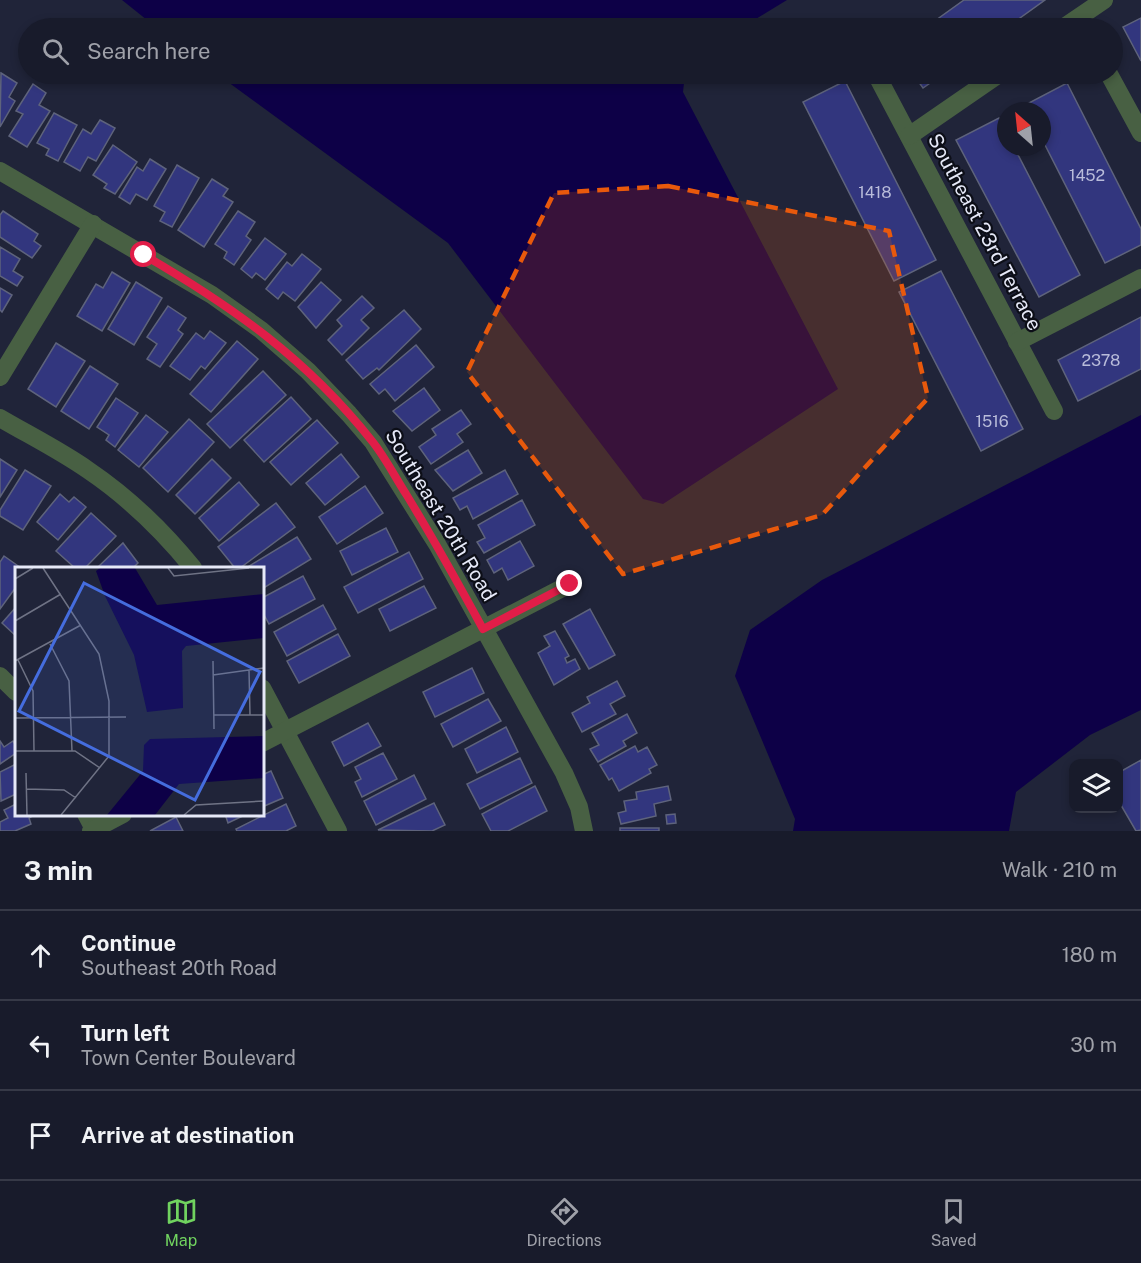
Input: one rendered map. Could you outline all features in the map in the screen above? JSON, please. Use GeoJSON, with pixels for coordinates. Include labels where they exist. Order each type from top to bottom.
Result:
{"type":"FeatureCollection","features":[{"type":"Feature","properties":{"kind":"street"},"geometry":{"type":"LineString","coordinates":[[1087,18],[1104,0]]}},
{"type":"Feature","properties":{"kind":"street","name":"Southeast 23rd Terrace"},"geometry":{"type":"LineString","coordinates":[[881,84],[1054,411]]}},
{"type":"Feature","properties":{"kind":"street"},"geometry":{"type":"LineString","coordinates":[[909,136],[984,84]]}},
{"type":"Feature","properties":{"kind":"street"},"geometry":{"type":"LineString","coordinates":[[1114,84],[1141,133]]}},
{"type":"Feature","properties":{"kind":"street","name":"Southeast 20th Road"},"geometry":{"type":"LineString","coordinates":[[0,171],[212,295],[261,330],[308,371],[373,442],[437,544],[564,773],[579,807],[584,831]]}},
{"type":"Feature","properties":{"kind":"street"},"geometry":{"type":"LineString","coordinates":[[0,377],[93,224]]}},
{"type":"Feature","properties":{"kind":"street"},"geometry":{"type":"LineString","coordinates":[[1017,342],[1141,278]]}},
{"type":"Feature","properties":{"kind":"street"},"geometry":{"type":"LineString","coordinates":[[0,418],[87,469],[128,500],[169,539],[192,567]]}},
{"type":"Feature","properties":{"kind":"street"},"geometry":{"type":"LineString","coordinates":[[264,742],[570,584]]}},
{"type":"Feature","properties":{"kind":"street"},"geometry":{"type":"LineString","coordinates":[[0,676],[15,691]]}},
{"type":"Feature","properties":{"kind":"street"},"geometry":{"type":"LineString","coordinates":[[264,692],[338,831]]}},
{"type":"Feature","properties":{"kind":"street"},"geometry":{"type":"LineString","coordinates":[[92,826],[118,816]]}},
{"type":"Feature","properties":{"kind":"highlighted area"},"geometry":{"type":"Polygon","coordinates":[[[668,186],[889,231],[928,398],[822,515],[623,574],[467,372],[554,193],[668,186]]]}},
{"type":"Feature","properties":{"kind":"shaded area"},"geometry":{"type":"Polygon","coordinates":[[[122,0],[787,0],[757,18],[144,18],[122,0]]]}},
{"type":"Feature","properties":{"kind":"shaded area"},"geometry":{"type":"Polygon","coordinates":[[[231,84],[684,84],[683,92],[838,389],[663,504],[643,499],[448,243],[231,84]]]}},
{"type":"Feature","properties":{"kind":"shaded area"},"geometry":{"type":"Polygon","coordinates":[[[1141,415],[1141,710],[1090,735],[1016,792],[1009,831],[793,831],[795,819],[735,676],[750,630],[822,580],[1141,415]]]}},
{"type":"Feature","properties":{"kind":"building"},"geometry":{"type":"Polygon","coordinates":[[[964,0],[1045,0],[1020,18],[939,18],[964,0]]]}},
{"type":"Feature","properties":{"kind":"building"},"geometry":{"type":"Polygon","coordinates":[[[1141,18],[1141,61],[1123,27],[1141,18]]]}},
{"type":"Feature","properties":{"kind":"building"},"geometry":{"type":"Polygon","coordinates":[[[1,73],[17,83],[9,97],[15,101],[0,127],[1,73]]]}},
{"type":"Feature","properties":{"kind":"building"},"geometry":{"type":"Polygon","coordinates":[[[33,84],[46,93],[39,105],[50,111],[27,147],[9,136],[23,114],[16,111],[33,84]]]}},
{"type":"Feature","properties":{"kind":"building"},"geometry":{"type":"Polygon","coordinates":[[[839,84],[847,84],[936,260],[894,281],[803,102],[839,84]]]}},
{"type":"Feature","properties":{"kind":"building"},"geometry":{"type":"Polygon","coordinates":[[[1065,84],[1068,84],[1141,229],[1141,245],[1105,263],[1051,156],[1051,102],[1031,102],[1065,84]]]}},
{"type":"Feature","properties":{"kind":"building"},"geometry":{"type":"Polygon","coordinates":[[[54,113],[77,125],[58,161],[46,155],[49,149],[37,143],[54,113]]]}},
{"type":"Feature","properties":{"kind":"building"},"geometry":{"type":"Polygon","coordinates":[[[997,119],[997,156],[1019,156],[1080,275],[1039,297],[956,140],[997,119]]]}},
{"type":"Feature","properties":{"kind":"building"},"geometry":{"type":"Polygon","coordinates":[[[100,120],[115,128],[96,161],[88,157],[80,171],[64,162],[83,129],[91,134],[100,120]]]}},
{"type":"Feature","properties":{"kind":"building"},"geometry":{"type":"Polygon","coordinates":[[[113,145],[137,162],[115,194],[104,188],[107,184],[93,175],[113,145]]]}},
{"type":"Feature","properties":{"kind":"building"},"geometry":{"type":"Polygon","coordinates":[[[150,159],[166,169],[147,200],[136,194],[130,204],[119,197],[137,167],[143,171],[150,159]]]}},
{"type":"Feature","properties":{"kind":"building"},"geometry":{"type":"Polygon","coordinates":[[[177,165],[199,178],[172,227],[160,221],[165,212],[154,206],[177,165]]]}},
{"type":"Feature","properties":{"kind":"building"},"geometry":{"type":"Polygon","coordinates":[[[212,179],[228,189],[223,196],[233,202],[204,247],[178,230],[212,179]]]}},
{"type":"Feature","properties":{"kind":"building"},"geometry":{"type":"Polygon","coordinates":[[[3,211],[38,234],[34,241],[41,246],[32,258],[0,237],[0,215],[3,211]]]}},
{"type":"Feature","properties":{"kind":"building"},"geometry":{"type":"Polygon","coordinates":[[[238,211],[255,222],[246,236],[251,240],[234,265],[224,258],[227,252],[215,244],[238,211]]]}},
{"type":"Feature","properties":{"kind":"building"},"geometry":{"type":"Polygon","coordinates":[[[265,238],[286,254],[265,280],[256,273],[252,278],[241,269],[265,238]]]}},
{"type":"Feature","properties":{"kind":"building"},"geometry":{"type":"Polygon","coordinates":[[[0,247],[20,259],[13,271],[23,277],[17,286],[0,276],[0,247]]]}},
{"type":"Feature","properties":{"kind":"building"},"geometry":{"type":"Polygon","coordinates":[[[302,254],[321,269],[295,301],[283,292],[278,299],[266,289],[287,262],[292,266],[302,254]]]}},
{"type":"Feature","properties":{"kind":"building"},"geometry":{"type":"Polygon","coordinates":[[[941,271],[1023,429],[981,451],[899,292],[941,271]]]}},
{"type":"Feature","properties":{"kind":"building"},"geometry":{"type":"Polygon","coordinates":[[[112,272],[130,283],[102,331],[77,316],[96,284],[103,288],[112,272]]]}},
{"type":"Feature","properties":{"kind":"building"},"geometry":{"type":"Polygon","coordinates":[[[136,282],[162,298],[134,345],[108,329],[136,282]]]}},
{"type":"Feature","properties":{"kind":"building"},"geometry":{"type":"Polygon","coordinates":[[[321,282],[341,300],[316,328],[298,307],[321,282]]]}},
{"type":"Feature","properties":{"kind":"building"},"geometry":{"type":"Polygon","coordinates":[[[0,288],[12,295],[2,312],[0,310],[0,288]]]}},
{"type":"Feature","properties":{"kind":"building"},"geometry":{"type":"Polygon","coordinates":[[[362,296],[374,308],[361,320],[369,328],[342,355],[328,340],[342,326],[337,320],[362,296]]]}},
{"type":"Feature","properties":{"kind":"building"},"geometry":{"type":"Polygon","coordinates":[[[168,306],[186,318],[178,330],[183,334],[160,367],[147,359],[157,344],[147,337],[168,306]]]}},
{"type":"Feature","properties":{"kind":"building"},"geometry":{"type":"Polygon","coordinates":[[[404,310],[421,329],[379,370],[377,368],[363,379],[346,360],[404,310]]]}},
{"type":"Feature","properties":{"kind":"building"},"geometry":{"type":"Polygon","coordinates":[[[1141,317],[1141,369],[1078,401],[1058,360],[1141,317]]]}},
{"type":"Feature","properties":{"kind":"building"},"geometry":{"type":"Polygon","coordinates":[[[210,331],[226,343],[205,369],[201,366],[190,380],[170,366],[196,333],[204,339],[210,331]]]}},
{"type":"Feature","properties":{"kind":"building"},"geometry":{"type":"Polygon","coordinates":[[[237,341],[258,359],[211,412],[190,394],[237,341]]]}},
{"type":"Feature","properties":{"kind":"building"},"geometry":{"type":"Polygon","coordinates":[[[56,343],[85,361],[56,407],[28,389],[56,343]]]}},
{"type":"Feature","properties":{"kind":"building"},"geometry":{"type":"Polygon","coordinates":[[[416,345],[434,367],[395,401],[385,389],[379,394],[370,384],[416,345]]]}},
{"type":"Feature","properties":{"kind":"building"},"geometry":{"type":"Polygon","coordinates":[[[90,366],[118,384],[89,429],[61,411],[90,366]]]}},
{"type":"Feature","properties":{"kind":"building"},"geometry":{"type":"Polygon","coordinates":[[[263,371],[286,395],[230,448],[207,424],[263,371]]]}},
{"type":"Feature","properties":{"kind":"building"},"geometry":{"type":"Polygon","coordinates":[[[424,388],[440,410],[412,431],[393,411],[424,388]]]}},
{"type":"Feature","properties":{"kind":"building"},"geometry":{"type":"Polygon","coordinates":[[[291,397],[311,419],[264,462],[244,440],[291,397]]]}},
{"type":"Feature","properties":{"kind":"building"},"geometry":{"type":"Polygon","coordinates":[[[116,398],[138,413],[115,447],[106,440],[109,435],[97,427],[116,398]]]}},
{"type":"Feature","properties":{"kind":"building"},"geometry":{"type":"Polygon","coordinates":[[[461,410],[471,424],[457,434],[463,442],[431,464],[419,447],[436,435],[432,429],[461,410]]]}},
{"type":"Feature","properties":{"kind":"building"},"geometry":{"type":"Polygon","coordinates":[[[146,415],[168,432],[139,467],[118,450],[146,415]]]}},
{"type":"Feature","properties":{"kind":"building"},"geometry":{"type":"Polygon","coordinates":[[[189,419],[214,442],[168,492],[143,468],[189,419]]]}},
{"type":"Feature","properties":{"kind":"building"},"geometry":{"type":"Polygon","coordinates":[[[317,420],[338,443],[291,485],[270,462],[317,420]]]}},
{"type":"Feature","properties":{"kind":"building"},"geometry":{"type":"Polygon","coordinates":[[[468,450],[482,473],[453,491],[435,470],[468,450]]]}},
{"type":"Feature","properties":{"kind":"building"},"geometry":{"type":"Polygon","coordinates":[[[341,454],[359,477],[325,505],[306,483],[341,454]]]}},
{"type":"Feature","properties":{"kind":"building"},"geometry":{"type":"Polygon","coordinates":[[[0,459],[17,470],[0,497],[0,459]]]}},
{"type":"Feature","properties":{"kind":"building"},"geometry":{"type":"Polygon","coordinates":[[[212,459],[231,478],[195,514],[176,495],[212,459]]]}},
{"type":"Feature","properties":{"kind":"building"},"geometry":{"type":"Polygon","coordinates":[[[25,470],[51,486],[23,530],[0,516],[0,510],[25,470]]]}},
{"type":"Feature","properties":{"kind":"building"},"geometry":{"type":"Polygon","coordinates":[[[505,470],[518,494],[473,519],[467,506],[460,510],[453,498],[505,470]]]}},
{"type":"Feature","properties":{"kind":"building"},"geometry":{"type":"Polygon","coordinates":[[[239,482],[259,505],[219,541],[199,518],[239,482]]]}},
{"type":"Feature","properties":{"kind":"building"},"geometry":{"type":"Polygon","coordinates":[[[365,486],[383,513],[337,544],[319,517],[365,486]]]}},
{"type":"Feature","properties":{"kind":"building"},"geometry":{"type":"Polygon","coordinates":[[[60,494],[69,502],[74,497],[86,507],[58,540],[37,522],[60,494]]]}},
{"type":"Feature","properties":{"kind":"building"},"geometry":{"type":"Polygon","coordinates":[[[522,500],[535,525],[484,553],[477,542],[485,538],[478,525],[522,500]]]}},
{"type":"Feature","properties":{"kind":"building"},"geometry":{"type":"Polygon","coordinates":[[[276,503],[295,527],[241,567],[234,567],[218,547],[276,503]]]}},
{"type":"Feature","properties":{"kind":"building"},"geometry":{"type":"Polygon","coordinates":[[[91,513],[116,536],[86,567],[74,567],[56,551],[91,513]]]}},
{"type":"Feature","properties":{"kind":"building"},"geometry":{"type":"Polygon","coordinates":[[[386,528],[398,552],[352,575],[340,551],[386,528]]]}},
{"type":"Feature","properties":{"kind":"building"},"geometry":{"type":"Polygon","coordinates":[[[297,537],[311,559],[264,588],[264,567],[248,567],[297,537]]]}},
{"type":"Feature","properties":{"kind":"building"},"geometry":{"type":"Polygon","coordinates":[[[520,541],[534,566],[508,580],[502,568],[494,573],[487,560],[520,541]]]}},
{"type":"Feature","properties":{"kind":"building"},"geometry":{"type":"Polygon","coordinates":[[[123,543],[138,563],[134,567],[98,567],[123,543]]]}},
{"type":"Feature","properties":{"kind":"building"},"geometry":{"type":"Polygon","coordinates":[[[409,552],[423,579],[358,613],[344,587],[409,552]]]}},
{"type":"Feature","properties":{"kind":"building"},"geometry":{"type":"Polygon","coordinates":[[[4,556],[20,567],[15,567],[15,588],[0,609],[0,562],[4,556]]]}},
{"type":"Feature","properties":{"kind":"building"},"geometry":{"type":"Polygon","coordinates":[[[303,576],[315,599],[269,624],[264,615],[264,597],[303,576]]]}},
{"type":"Feature","properties":{"kind":"building"},"geometry":{"type":"Polygon","coordinates":[[[424,586],[436,608],[390,631],[379,609],[424,586]]]}},
{"type":"Feature","properties":{"kind":"building"},"geometry":{"type":"Polygon","coordinates":[[[323,605],[336,629],[287,656],[274,632],[323,605]]]}},
{"type":"Feature","properties":{"kind":"building"},"geometry":{"type":"Polygon","coordinates":[[[15,608],[15,635],[2,623],[15,608]]]}},
{"type":"Feature","properties":{"kind":"building"},"geometry":{"type":"Polygon","coordinates":[[[590,609],[615,655],[589,669],[563,624],[590,609]]]}},
{"type":"Feature","properties":{"kind":"building"},"geometry":{"type":"Polygon","coordinates":[[[555,631],[569,656],[565,658],[567,663],[575,659],[580,669],[554,685],[538,653],[550,646],[544,636],[555,631]]]}},
{"type":"Feature","properties":{"kind":"building"},"geometry":{"type":"Polygon","coordinates":[[[338,634],[350,656],[299,683],[287,661],[338,634]]]}},
{"type":"Feature","properties":{"kind":"building"},"geometry":{"type":"Polygon","coordinates":[[[472,668],[484,693],[435,717],[423,692],[472,668]]]}},
{"type":"Feature","properties":{"kind":"building"},"geometry":{"type":"Polygon","coordinates":[[[617,681],[625,696],[610,704],[616,714],[582,732],[572,713],[590,703],[587,697],[617,681]]]}},
{"type":"Feature","properties":{"kind":"building"},"geometry":{"type":"Polygon","coordinates":[[[488,699],[501,721],[453,747],[441,724],[488,699]]]}},
{"type":"Feature","properties":{"kind":"building"},"geometry":{"type":"Polygon","coordinates":[[[627,714],[637,733],[623,741],[626,746],[598,762],[590,749],[599,745],[592,733],[627,714]]]}},
{"type":"Feature","properties":{"kind":"building"},"geometry":{"type":"Polygon","coordinates":[[[368,723],[381,746],[344,766],[332,742],[368,723]]]}},
{"type":"Feature","properties":{"kind":"building"},"geometry":{"type":"Polygon","coordinates":[[[506,727],[518,752],[477,773],[465,749],[506,727]]]}},
{"type":"Feature","properties":{"kind":"building"},"geometry":{"type":"Polygon","coordinates":[[[0,741],[4,747],[13,741],[15,754],[0,764],[0,741]]]}},
{"type":"Feature","properties":{"kind":"building"},"geometry":{"type":"Polygon","coordinates":[[[635,746],[638,752],[647,747],[657,765],[649,769],[651,773],[619,791],[612,778],[609,780],[600,765],[635,746]]]}},
{"type":"Feature","properties":{"kind":"building"},"geometry":{"type":"Polygon","coordinates":[[[383,753],[397,779],[362,797],[355,782],[361,779],[355,767],[383,753]]]}},
{"type":"Feature","properties":{"kind":"building"},"geometry":{"type":"Polygon","coordinates":[[[520,758],[532,783],[480,809],[467,784],[520,758]]]}},
{"type":"Feature","properties":{"kind":"building"},"geometry":{"type":"Polygon","coordinates":[[[1141,760],[1141,830],[1136,831],[1123,809],[1123,770],[1141,760]]]}},
{"type":"Feature","properties":{"kind":"building"},"geometry":{"type":"Polygon","coordinates":[[[15,764],[15,794],[1,801],[0,772],[15,764]]]}},
{"type":"Feature","properties":{"kind":"building"},"geometry":{"type":"Polygon","coordinates":[[[271,771],[283,798],[264,806],[264,774],[271,771]]]}},
{"type":"Feature","properties":{"kind":"building"},"geometry":{"type":"Polygon","coordinates":[[[414,775],[426,799],[376,825],[364,801],[414,775]]]}},
{"type":"Feature","properties":{"kind":"building"},"geometry":{"type":"Polygon","coordinates":[[[535,786],[547,811],[508,831],[491,831],[482,814],[535,786]]]}},
{"type":"Feature","properties":{"kind":"building"},"geometry":{"type":"Polygon","coordinates":[[[668,786],[671,800],[654,804],[656,816],[621,824],[618,813],[626,811],[624,801],[637,799],[636,792],[668,786]]]}},
{"type":"Feature","properties":{"kind":"building"},"geometry":{"type":"Polygon","coordinates":[[[434,803],[445,825],[432,831],[378,830],[434,803]]]}},
{"type":"Feature","properties":{"kind":"building"},"geometry":{"type":"Polygon","coordinates":[[[15,804],[15,816],[32,816],[29,818],[31,824],[15,831],[0,831],[0,822],[8,818],[4,810],[15,804]]]}},
{"type":"Feature","properties":{"kind":"building"},"geometry":{"type":"Polygon","coordinates":[[[286,804],[296,826],[286,831],[237,831],[236,829],[286,804]]]}},
{"type":"Feature","properties":{"kind":"building"},"geometry":{"type":"Polygon","coordinates":[[[675,814],[676,823],[667,824],[666,815],[675,814]]]}},
{"type":"Feature","properties":{"kind":"building"},"geometry":{"type":"Polygon","coordinates":[[[226,816],[243,816],[228,823],[226,816]]]}},
{"type":"Feature","properties":{"kind":"building"},"geometry":{"type":"Polygon","coordinates":[[[176,817],[183,831],[150,831],[176,817]]]}},
{"type":"Feature","properties":{"kind":"building"},"geometry":{"type":"Polygon","coordinates":[[[620,828],[659,828],[659,831],[620,831],[620,828]]]}},
{"type":"Feature","properties":{"kind":"route"},"geometry":{"type":"LineString","coordinates":[[144,255],[212,295],[261,330],[308,371],[349,414],[373,442],[437,544],[483,629],[570,584]]}}]}
